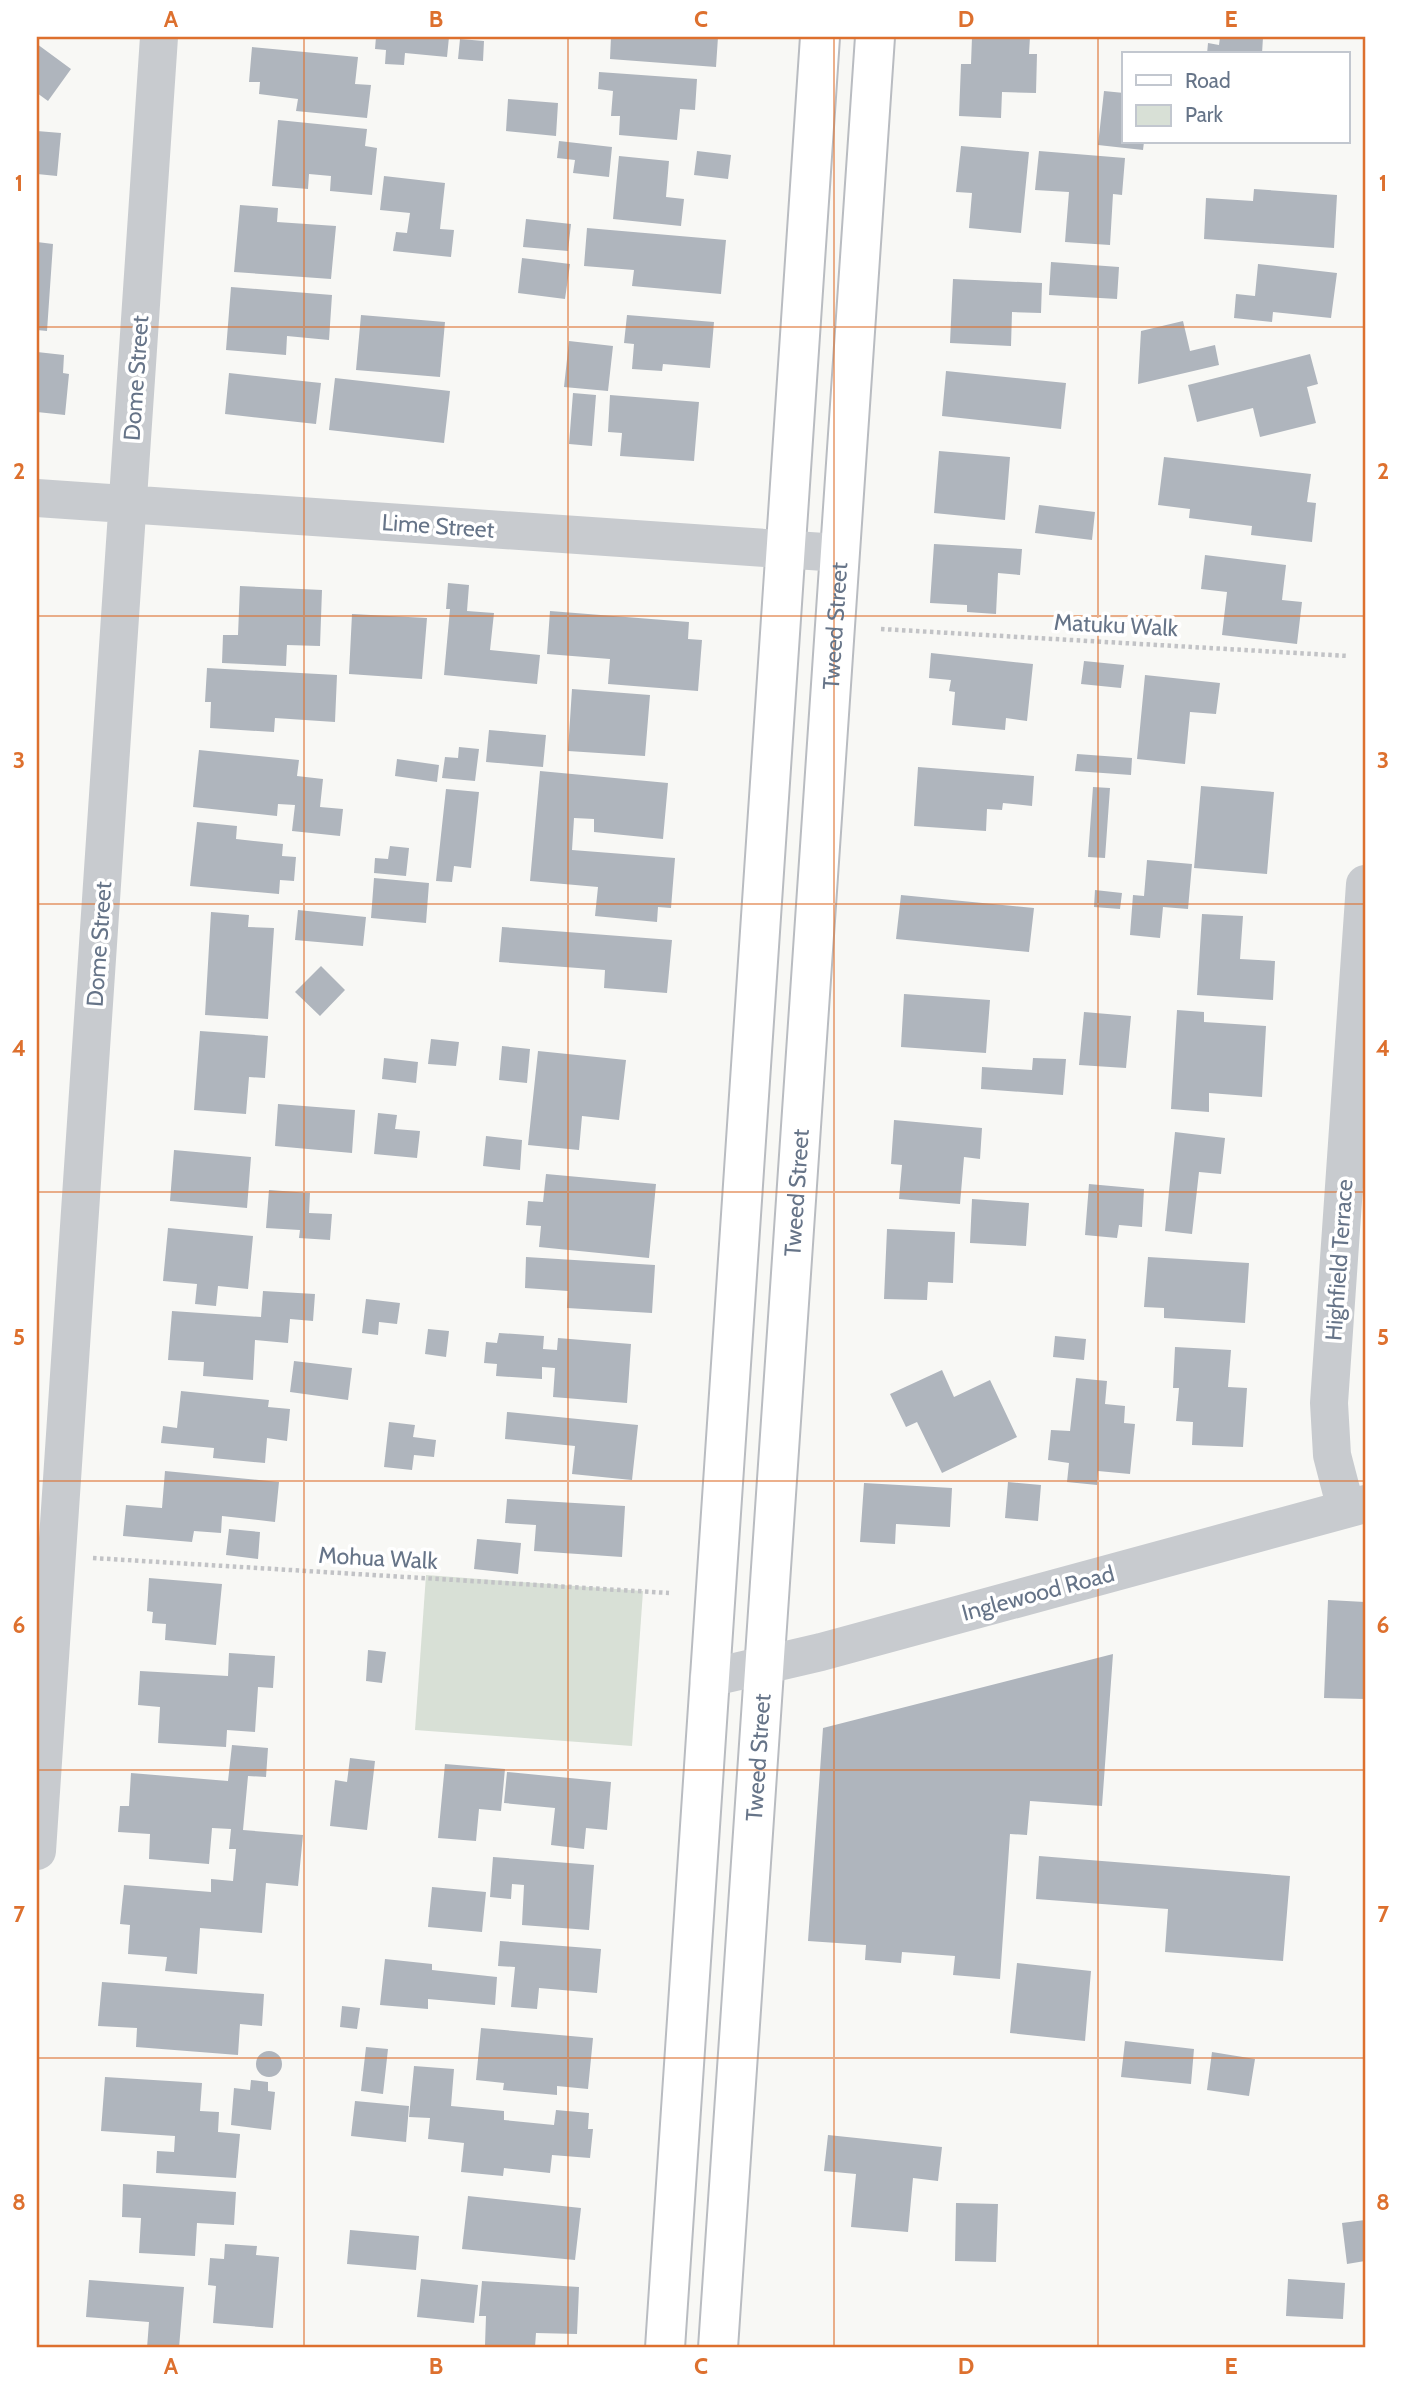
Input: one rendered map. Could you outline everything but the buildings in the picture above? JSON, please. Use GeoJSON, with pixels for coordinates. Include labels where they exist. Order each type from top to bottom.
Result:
{"type":"FeatureCollection","features":[{"type":"Feature","properties":{"kind":"main road"},"geometry":{"type":"LineString","coordinates":[[664,2348],[820,37]]}},
{"type":"Feature","properties":{"kind":"main road","name":"Tweed Street"},"geometry":{"type":"LineString","coordinates":[[718,2348],[874,37]]}},
{"type":"Feature","properties":{"kind":"main road"},"geometry":{"type":"LineString","coordinates":[[687,1999],[741,2002]]}},
{"type":"Feature","properties":{"kind":"street","name":"Dome Street"},"geometry":{"type":"LineString","coordinates":[[37,1851],[159,37]]}},
{"type":"Feature","properties":{"kind":"street","name":"Lime Street"},"geometry":{"type":"LineString","coordinates":[[37,498],[839,553]]}},
{"type":"Feature","properties":{"kind":"street","name":"Highfield Terrace"},"geometry":{"type":"LineString","coordinates":[[1356,1506],[1332,1455],[1329,1403],[1365,884]]}},
{"type":"Feature","properties":{"kind":"street","name":"Inglewood Road"},"geometry":{"type":"LineString","coordinates":[[709,1678],[762,1667],[1356,1506]]}},
{"type":"Feature","properties":{"kind":"path","name":"Matuku Walk"},"geometry":{"type":"LineString","coordinates":[[881,629],[1348,656]]}},
{"type":"Feature","properties":{"kind":"path","name":"Mohua Walk"},"geometry":{"type":"LineString","coordinates":[[85,1558],[669,1593]]}},
{"type":"Feature","properties":{"kind":"green space"},"geometry":{"type":"Polygon","coordinates":[[[426,1575],[643,1591],[632,1746],[415,1730],[426,1575]]]}}]}
